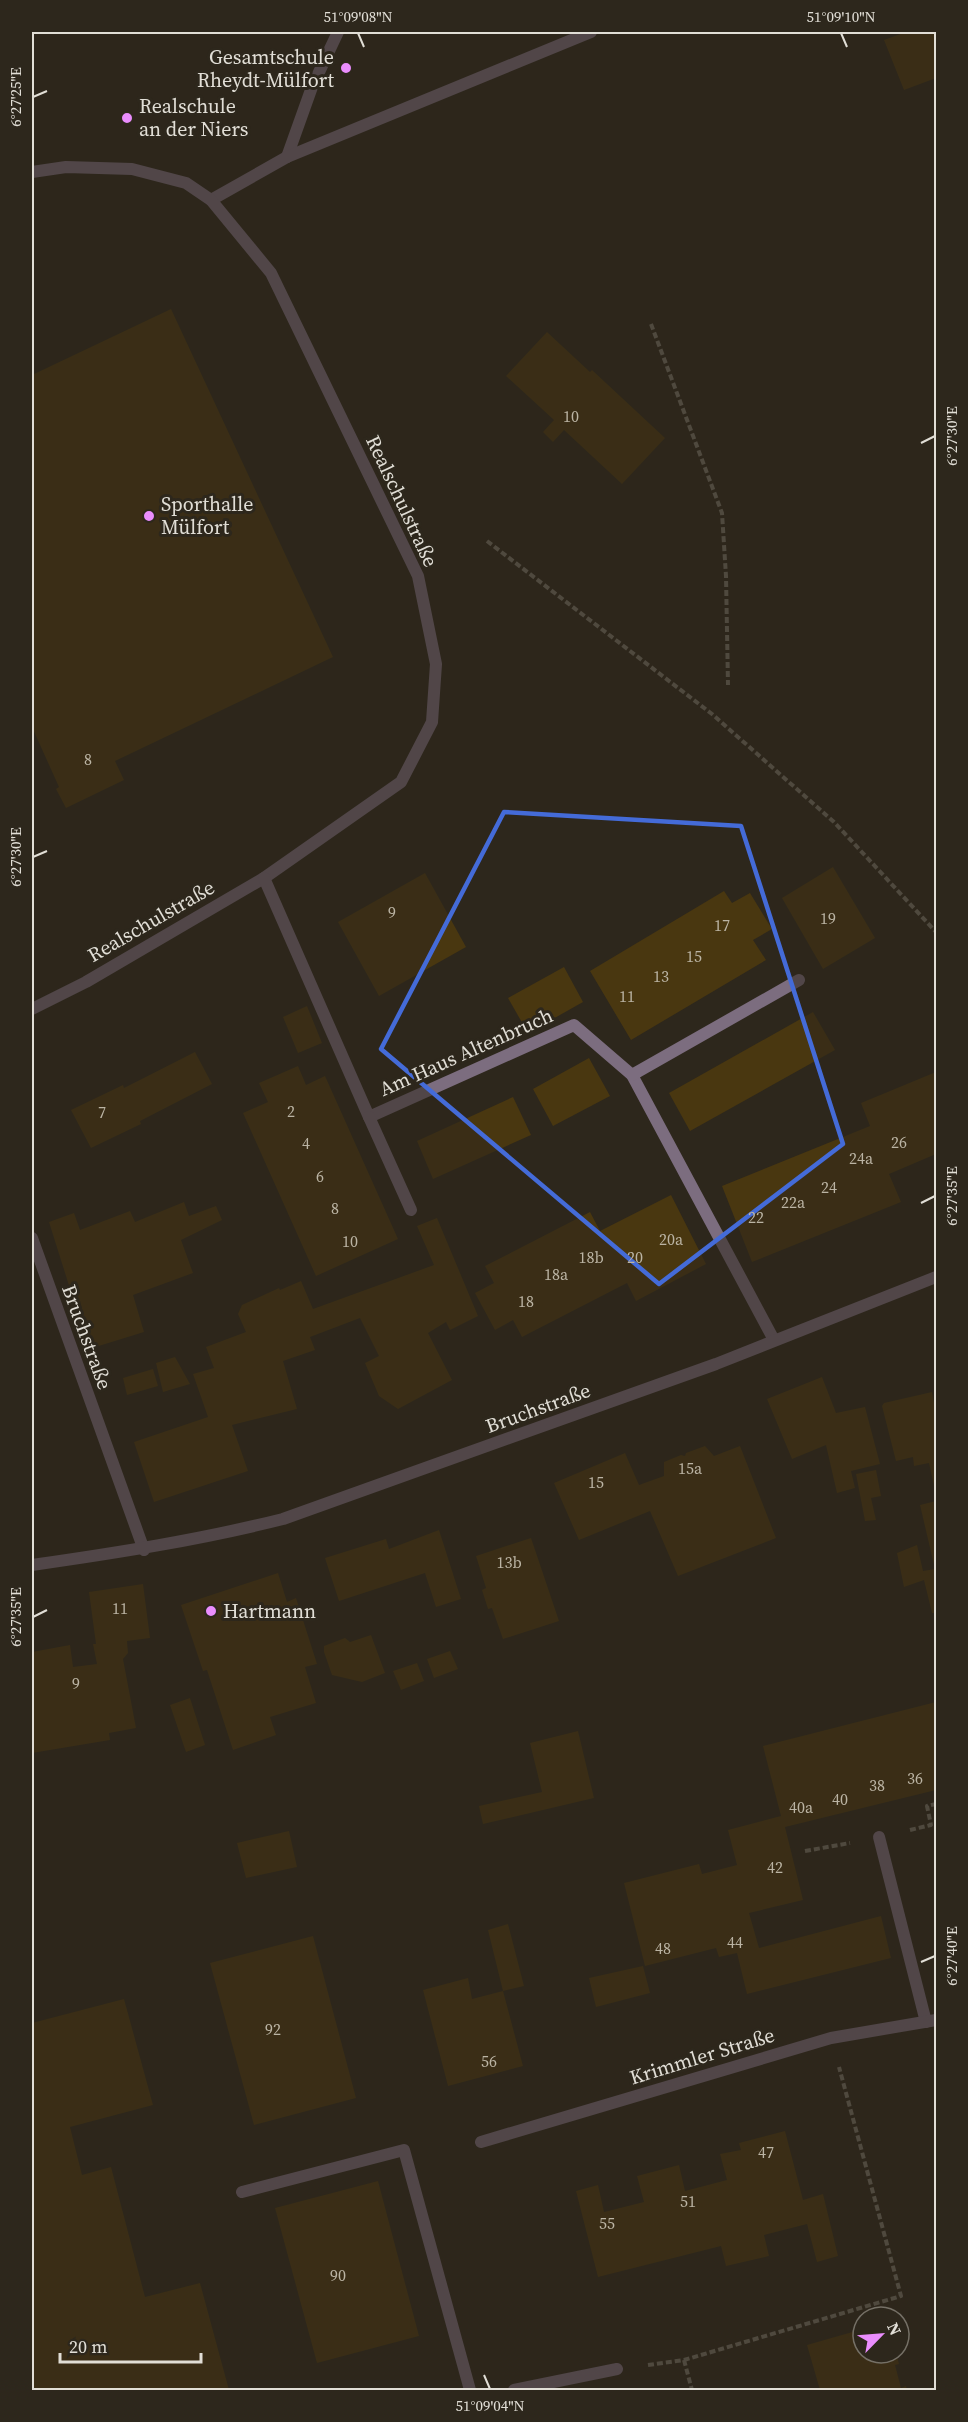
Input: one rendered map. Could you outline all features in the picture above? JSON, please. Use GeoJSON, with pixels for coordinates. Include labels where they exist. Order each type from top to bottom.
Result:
{"type":"FeatureCollection","features":[{"type":"Feature","properties":{"kind":"street"},"geometry":{"type":"LineString","coordinates":[[287,157],[312,87],[338,32]]}},
{"type":"Feature","properties":{"kind":"street"},"geometry":{"type":"LineString","coordinates":[[211,200],[287,157],[591,32]]}},
{"type":"Feature","properties":{"kind":"street","name":"Realschulstraße"},"geometry":{"type":"LineString","coordinates":[[32,172],[66,167],[132,170],[186,183],[211,200],[271,273],[418,576],[436,664],[432,722],[401,782],[264,878],[86,982],[32,1009]]}},
{"type":"Feature","properties":{"kind":"street","name":"Am Haus Altenbruch"},"geometry":{"type":"LineString","coordinates":[[264,878],[411,1210]]}},
{"type":"Feature","properties":{"kind":"street"},"geometry":{"type":"LineString","coordinates":[[632,1075],[799,980]]}},
{"type":"Feature","properties":{"kind":"street","name":"Am Haus Altenbruch"},"geometry":{"type":"LineString","coordinates":[[369,1117],[574,1025],[632,1075],[774,1340]]}},
{"type":"Feature","properties":{"kind":"street","name":"Bruchstraße"},"geometry":{"type":"LineString","coordinates":[[32,1238],[144,1550]]}},
{"type":"Feature","properties":{"kind":"street","name":"Bruchstraße"},"geometry":{"type":"LineString","coordinates":[[32,1565],[144,1550],[211,1537],[283,1519],[716,1365],[936,1277]]}},
{"type":"Feature","properties":{"kind":"street"},"geometry":{"type":"LineString","coordinates":[[879,1837],[931,2021]]}},
{"type":"Feature","properties":{"kind":"street","name":"Krimmler Straße"},"geometry":{"type":"LineString","coordinates":[[481,2142],[831,2038],[931,2021]]}},
{"type":"Feature","properties":{"kind":"street"},"geometry":{"type":"LineString","coordinates":[[242,2192],[404,2150],[470,2391]]}},
{"type":"Feature","properties":{"kind":"street"},"geometry":{"type":"LineString","coordinates":[[514,2391],[617,2369]]}},
{"type":"Feature","properties":{"kind":"path"},"geometry":{"type":"LineString","coordinates":[[651,324],[722,513],[726,576],[728,685]]}},
{"type":"Feature","properties":{"kind":"path"},"geometry":{"type":"LineString","coordinates":[[487,541],[712,714],[834,822],[936,932]]}},
{"type":"Feature","properties":{"kind":"path"},"geometry":{"type":"LineString","coordinates":[[617,2369],[684,2360],[901,2296],[831,2038]]}},
{"type":"Feature","properties":{"kind":"path"},"geometry":{"type":"LineString","coordinates":[[684,2360],[692,2391]]}},
{"type":"Feature","properties":{"kind":"highlighted area"},"geometry":{"type":"Polygon","coordinates":[[[504,812],[741,826],[843,1144],[659,1284],[381,1049],[504,812]]]}},
{"type":"Feature","properties":{"kind":"building"},"geometry":{"type":"Polygon","coordinates":[[[906,32],[936,32],[936,78],[904,90],[884,40],[906,32]]]}},
{"type":"Feature","properties":{"kind":"building","name":"Sporthalle Mülfort"},"geometry":{"type":"Polygon","coordinates":[[[171,309],[333,657],[115,761],[124,780],[66,808],[56,789],[59,787],[32,727],[32,375],[171,309]]]}},
{"type":"Feature","properties":{"kind":"building"},"geometry":{"type":"Polygon","coordinates":[[[547,332],[590,372],[592,370],[665,438],[622,484],[564,430],[553,442],[543,432],[554,420],[506,376],[547,332]]]}},
{"type":"Feature","properties":{"kind":"building"},"geometry":{"type":"Polygon","coordinates":[[[833,867],[875,938],[823,969],[782,898],[833,867]]]}},
{"type":"Feature","properties":{"kind":"building"},"geometry":{"type":"Polygon","coordinates":[[[425,873],[466,947],[379,996],[338,922],[425,873]]]}},
{"type":"Feature","properties":{"kind":"building"},"geometry":{"type":"Polygon","coordinates":[[[724,891],[732,903],[750,893],[772,929],[753,940],[766,960],[631,1040],[590,971],[724,891]]]}},
{"type":"Feature","properties":{"kind":"building"},"geometry":{"type":"Polygon","coordinates":[[[564,967],[583,1002],[528,1033],[508,998],[564,967]]]}},
{"type":"Feature","properties":{"kind":"building"},"geometry":{"type":"Polygon","coordinates":[[[307,1006],[322,1043],[298,1053],[283,1017],[307,1006]]]}},
{"type":"Feature","properties":{"kind":"building"},"geometry":{"type":"Polygon","coordinates":[[[813,1012],[835,1050],[690,1131],[669,1093],[813,1012]]]}},
{"type":"Feature","properties":{"kind":"building"},"geometry":{"type":"Polygon","coordinates":[[[195,1052],[212,1084],[140,1121],[141,1124],[91,1148],[71,1110],[123,1085],[124,1088],[195,1052]]]}},
{"type":"Feature","properties":{"kind":"building"},"geometry":{"type":"Polygon","coordinates":[[[589,1058],[610,1096],[553,1126],[533,1089],[589,1058]]]}},
{"type":"Feature","properties":{"kind":"building"},"geometry":{"type":"Polygon","coordinates":[[[298,1066],[306,1085],[325,1076],[398,1239],[316,1276],[243,1113],[268,1102],[259,1083],[298,1066]]]}},
{"type":"Feature","properties":{"kind":"building"},"geometry":{"type":"Polygon","coordinates":[[[936,1072],[936,1154],[889,1174],[901,1202],[752,1262],[722,1186],[870,1126],[861,1103],[936,1072]]]}},
{"type":"Feature","properties":{"kind":"building"},"geometry":{"type":"Polygon","coordinates":[[[513,1097],[531,1135],[433,1179],[417,1141],[513,1097]]]}},
{"type":"Feature","properties":{"kind":"building"},"geometry":{"type":"Polygon","coordinates":[[[671,1195],[706,1264],[636,1301],[627,1283],[522,1337],[513,1320],[495,1330],[475,1293],[494,1283],[485,1266],[590,1212],[600,1231],[671,1195]]]}},
{"type":"Feature","properties":{"kind":"building"},"geometry":{"type":"Polygon","coordinates":[[[184,1202],[189,1216],[216,1206],[222,1220],[181,1240],[193,1273],[133,1295],[144,1332],[89,1349],[49,1222],[74,1213],[80,1230],[130,1211],[135,1222],[184,1202]]]}},
{"type":"Feature","properties":{"kind":"building"},"geometry":{"type":"Polygon","coordinates":[[[437,1218],[478,1316],[450,1330],[446,1322],[428,1333],[452,1380],[398,1409],[379,1396],[365,1363],[379,1356],[360,1318],[310,1337],[315,1350],[283,1361],[297,1409],[232,1425],[248,1471],[154,1502],[134,1442],[208,1417],[193,1374],[214,1368],[206,1347],[246,1332],[238,1314],[242,1305],[279,1288],[280,1290],[301,1281],[313,1309],[434,1265],[417,1226],[437,1218]]]}},
{"type":"Feature","properties":{"kind":"building"},"geometry":{"type":"Polygon","coordinates":[[[175,1357],[190,1384],[163,1392],[156,1363],[175,1357]]]}},
{"type":"Feature","properties":{"kind":"building"},"geometry":{"type":"Polygon","coordinates":[[[153,1369],[158,1386],[127,1395],[123,1378],[153,1369]]]}},
{"type":"Feature","properties":{"kind":"building"},"geometry":{"type":"Polygon","coordinates":[[[822,1377],[836,1413],[865,1407],[880,1464],[851,1471],[855,1488],[837,1493],[826,1445],[792,1459],[767,1399],[822,1377]]]}},
{"type":"Feature","properties":{"kind":"building"},"geometry":{"type":"Polygon","coordinates":[[[932,1392],[936,1414],[936,1495],[929,1463],[914,1466],[913,1457],[896,1461],[882,1406],[884,1403],[932,1392]]]}},
{"type":"Feature","properties":{"kind":"building"},"geometry":{"type":"Polygon","coordinates":[[[705,1446],[714,1456],[740,1446],[776,1538],[678,1576],[650,1511],[579,1540],[554,1483],[625,1453],[639,1485],[664,1476],[664,1462],[681,1455],[685,1456],[686,1453],[705,1446]]]}},
{"type":"Feature","properties":{"kind":"building"},"geometry":{"type":"Polygon","coordinates":[[[876,1470],[881,1496],[871,1498],[876,1520],[865,1521],[856,1474],[876,1470]]]}},
{"type":"Feature","properties":{"kind":"building"},"geometry":{"type":"Polygon","coordinates":[[[936,1501],[936,1613],[932,1613],[924,1580],[904,1587],[897,1553],[917,1545],[923,1571],[935,1569],[920,1505],[936,1501]]]}},
{"type":"Feature","properties":{"kind":"building"},"geometry":{"type":"Polygon","coordinates":[[[439,1530],[461,1599],[436,1607],[425,1573],[339,1601],[325,1558],[386,1539],[389,1549],[439,1530]]]}},
{"type":"Feature","properties":{"kind":"building"},"geometry":{"type":"Polygon","coordinates":[[[531,1538],[559,1621],[503,1639],[492,1608],[488,1609],[482,1590],[486,1588],[476,1556],[531,1538]]]}},
{"type":"Feature","properties":{"kind":"building"},"geometry":{"type":"Polygon","coordinates":[[[278,1573],[287,1602],[296,1598],[317,1664],[305,1667],[316,1703],[270,1717],[276,1735],[233,1750],[207,1670],[203,1671],[181,1605],[278,1573]]]}},
{"type":"Feature","properties":{"kind":"building"},"geometry":{"type":"Polygon","coordinates":[[[143,1584],[150,1638],[127,1641],[128,1653],[123,1659],[136,1728],[109,1733],[110,1740],[32,1753],[32,1652],[70,1645],[73,1667],[97,1664],[89,1592],[143,1584]]]}},
{"type":"Feature","properties":{"kind":"building"},"geometry":{"type":"Polygon","coordinates":[[[371,1635],[385,1673],[362,1682],[332,1675],[324,1646],[345,1638],[350,1642],[371,1635]]]}},
{"type":"Feature","properties":{"kind":"building"},"geometry":{"type":"Polygon","coordinates":[[[450,1651],[458,1669],[434,1678],[427,1659],[450,1651]]]}},
{"type":"Feature","properties":{"kind":"building"},"geometry":{"type":"Polygon","coordinates":[[[417,1663],[424,1681],[401,1690],[393,1671],[417,1663]]]}},
{"type":"Feature","properties":{"kind":"building"},"geometry":{"type":"Polygon","coordinates":[[[190,1698],[205,1745],[186,1752],[170,1705],[190,1698]]]}},
{"type":"Feature","properties":{"kind":"building"},"geometry":{"type":"Polygon","coordinates":[[[936,1702],[936,1790],[785,1827],[803,1900],[749,1913],[759,1948],[881,1916],[891,1958],[747,1994],[737,1953],[719,1957],[716,1948],[645,1966],[624,1883],[699,1864],[702,1874],[737,1865],[728,1830],[781,1816],[763,1746],[936,1702]]]}},
{"type":"Feature","properties":{"kind":"building"},"geometry":{"type":"Polygon","coordinates":[[[578,1731],[594,1798],[483,1824],[479,1806],[542,1792],[530,1743],[578,1731]]]}},
{"type":"Feature","properties":{"kind":"building"},"geometry":{"type":"Polygon","coordinates":[[[289,1831],[297,1867],[246,1878],[237,1843],[289,1831]]]}},
{"type":"Feature","properties":{"kind":"building"},"geometry":{"type":"Polygon","coordinates":[[[508,1924],[524,1986],[503,1991],[488,1930],[508,1924]]]}},
{"type":"Feature","properties":{"kind":"building"},"geometry":{"type":"Polygon","coordinates":[[[313,1936],[356,2098],[254,2125],[210,1963],[313,1936]]]}},
{"type":"Feature","properties":{"kind":"building"},"geometry":{"type":"Polygon","coordinates":[[[643,1966],[650,1993],[596,2007],[589,1978],[643,1966]]]}},
{"type":"Feature","properties":{"kind":"building"},"geometry":{"type":"Polygon","coordinates":[[[468,1978],[472,1999],[503,1991],[523,2066],[448,2086],[423,1990],[468,1978]]]}},
{"type":"Feature","properties":{"kind":"building"},"geometry":{"type":"Polygon","coordinates":[[[124,1999],[153,2105],[70,2127],[82,2175],[111,2167],[145,2297],[200,2283],[229,2390],[32,2390],[32,2023],[124,1999]]]}},
{"type":"Feature","properties":{"kind":"building"},"geometry":{"type":"Polygon","coordinates":[[[785,2131],[803,2200],[823,2194],[838,2256],[817,2262],[807,2224],[764,2235],[769,2256],[726,2266],[721,2246],[598,2277],[576,2191],[598,2185],[604,2212],[644,2202],[637,2176],[679,2165],[685,2191],[727,2180],[720,2154],[741,2150],[739,2143],[785,2131]]]}},
{"type":"Feature","properties":{"kind":"building"},"geometry":{"type":"Polygon","coordinates":[[[378,2181],[419,2336],[317,2363],[275,2208],[378,2181]]]}},
{"type":"Feature","properties":{"kind":"building"},"geometry":{"type":"Polygon","coordinates":[[[851,2332],[851,2365],[895,2365],[901,2388],[906,2386],[907,2390],[820,2390],[807,2345],[851,2332]]]}},
{"type":"Feature","properties":{"kind":"place","name":"Gesamtschule Rheydt-Mülfort"},"geometry":{"type":"Point","coordinates":[346,68]}},
{"type":"Feature","properties":{"kind":"place","name":"Realschule an der Niers"},"geometry":{"type":"Point","coordinates":[127,118]}},
{"type":"Feature","properties":{"kind":"place","name":"Sporthalle Mülfort"},"geometry":{"type":"Point","coordinates":[149,516]}},
{"type":"Feature","properties":{"kind":"place","name":"Hartmann"},"geometry":{"type":"Point","coordinates":[211,1611]}}]}
